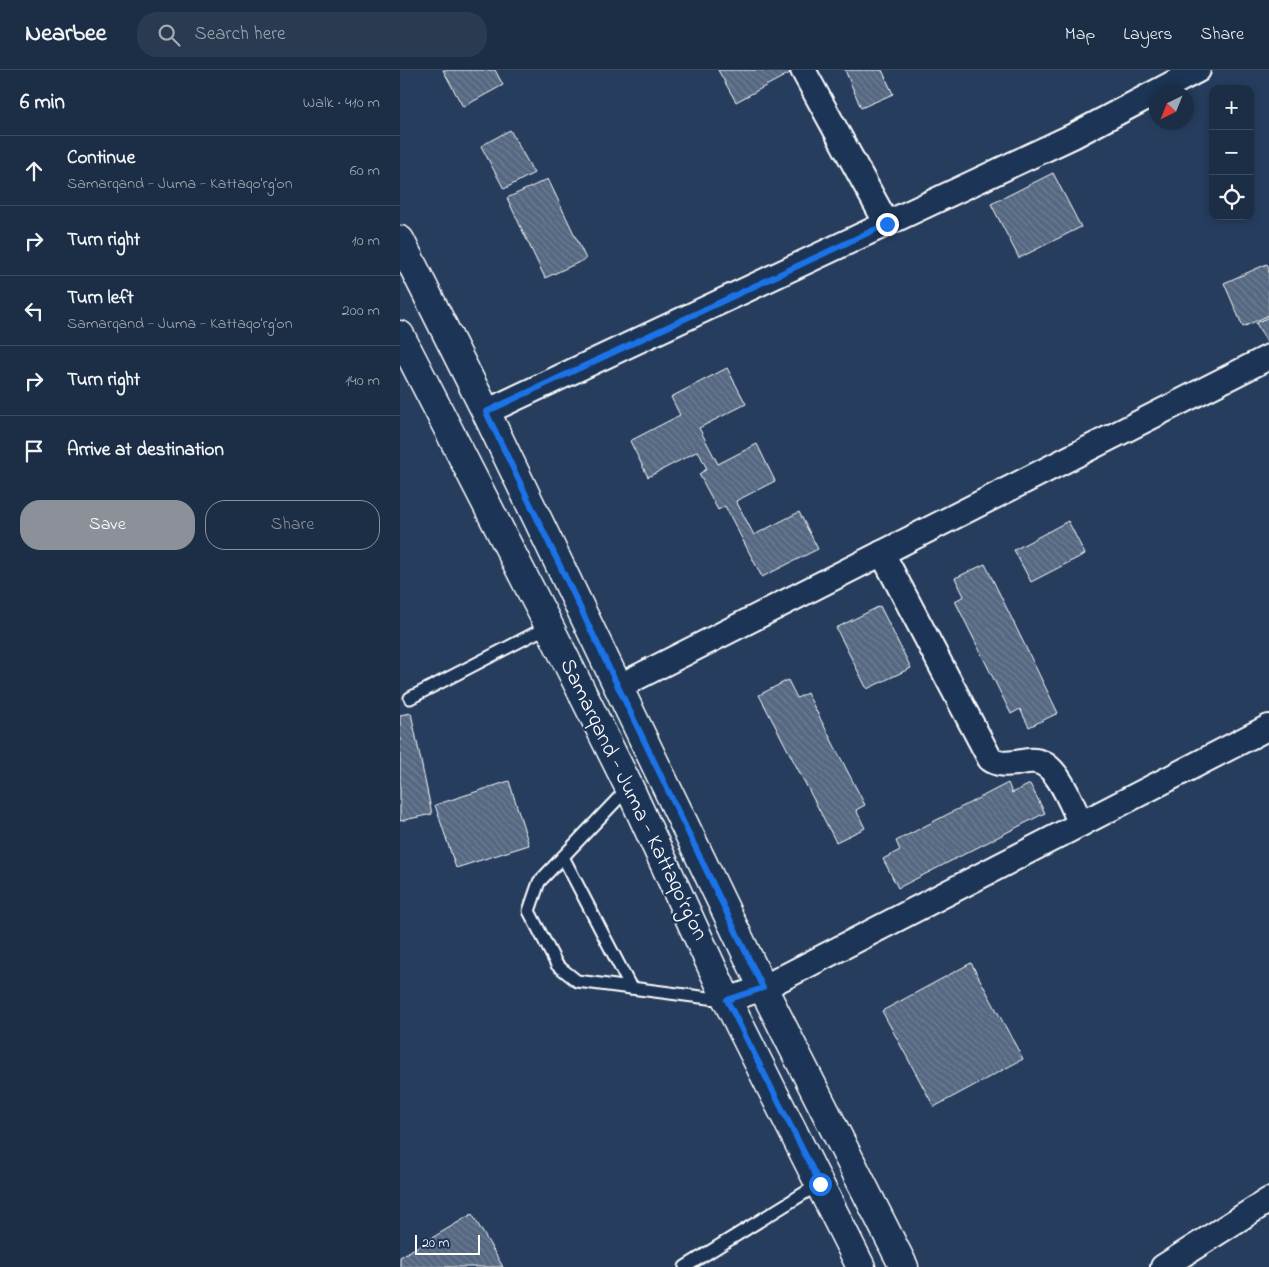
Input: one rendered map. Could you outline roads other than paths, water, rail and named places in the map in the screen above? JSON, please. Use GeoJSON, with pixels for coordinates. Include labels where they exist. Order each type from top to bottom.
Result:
{"type":"FeatureCollection","features":[{"type":"Feature","properties":{"kind":"main road","name":"Samarqand - Juma - Kattaqo‘rg‘on"},"geometry":{"type":"LineString","coordinates":[[400,240],[486,412],[763,988],[904,1267]]}},
{"type":"Feature","properties":{"kind":"main road","name":"Samarqand - Juma - Kattaqo‘rg‘on"},"geometry":{"type":"LineString","coordinates":[[400,334],[629,787],[727,1000],[861,1267]]}},
{"type":"Feature","properties":{"kind":"street"},"geometry":{"type":"LineString","coordinates":[[803,70],[887,224]]}},
{"type":"Feature","properties":{"kind":"street"},"geometry":{"type":"LineString","coordinates":[[486,412],[1073,136],[1198,70]]}},
{"type":"Feature","properties":{"kind":"street"},"geometry":{"type":"LineString","coordinates":[[618,687],[1269,358]]}},
{"type":"Feature","properties":{"kind":"street"},"geometry":{"type":"LineString","coordinates":[[882,554],[990,760],[995,763],[1008,764],[1036,760],[1048,766],[1058,776],[1081,824]]}},
{"type":"Feature","properties":{"kind":"street"},"geometry":{"type":"LineString","coordinates":[[727,1000],[763,988],[1269,727]]}},
{"type":"Feature","properties":{"kind":"street"},"geometry":{"type":"LineString","coordinates":[[1163,1267],[1269,1200]]}},
{"type":"Feature","properties":{"kind":"lane"},"geometry":{"type":"LineString","coordinates":[[410,698],[549,626]]}},
{"type":"Feature","properties":{"kind":"lane"},"geometry":{"type":"LineString","coordinates":[[629,787],[539,882],[530,911],[534,920],[557,965],[577,981],[727,1000]]}},
{"type":"Feature","properties":{"kind":"lane"},"geometry":{"type":"LineString","coordinates":[[563,856],[631,988]]}},
{"type":"Feature","properties":{"kind":"lane"},"geometry":{"type":"LineString","coordinates":[[685,1267],[820,1184]]}}]}
